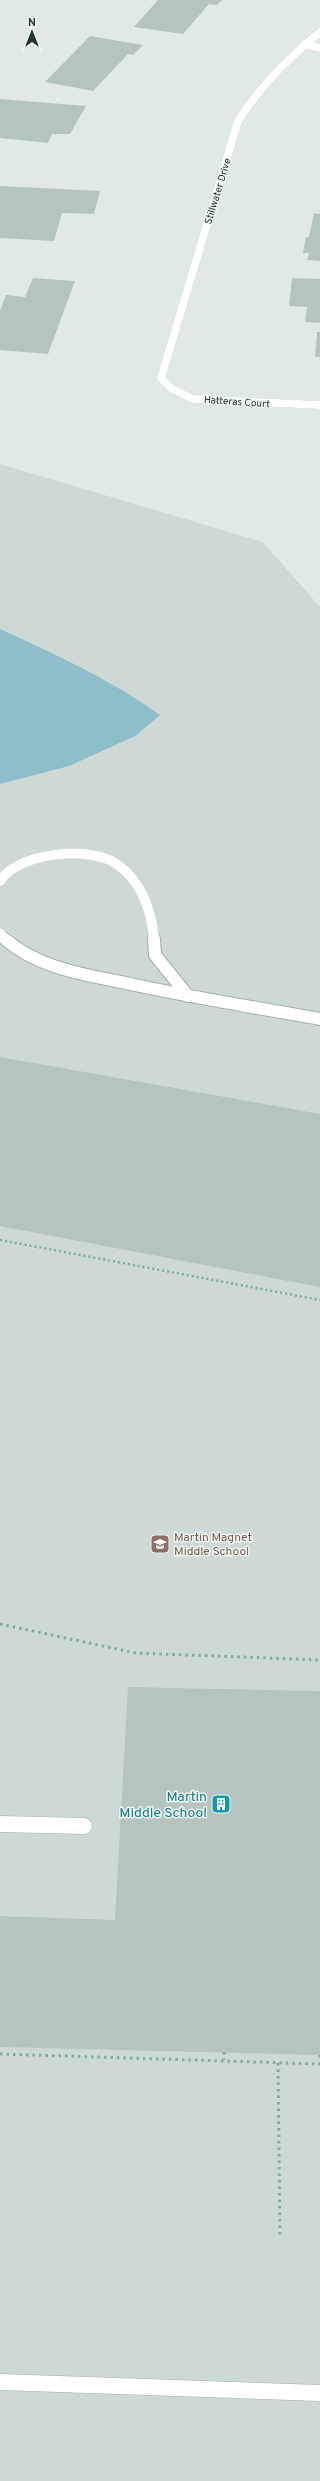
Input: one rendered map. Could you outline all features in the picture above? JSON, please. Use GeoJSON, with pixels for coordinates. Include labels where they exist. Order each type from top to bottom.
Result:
{"type":"FeatureCollection","features":[{"type":"Feature","properties":{"kind":"street","name":"Stillwater Drive"},"geometry":{"type":"LineString","coordinates":[[161,378],[238,121],[254,94],[266,80],[320,32]]}},
{"type":"Feature","properties":{"kind":"street"},"geometry":{"type":"LineString","coordinates":[[305,44],[320,48]]}},
{"type":"Feature","properties":{"kind":"street","name":"Hatteras Court"},"geometry":{"type":"LineString","coordinates":[[161,378],[172,389],[193,399],[320,405]]}},
{"type":"Feature","properties":{"kind":"street"},"geometry":{"type":"LineString","coordinates":[[0,880],[5,873],[37,857],[84,854],[118,864],[138,885],[152,918],[155,955],[188,996]]}},
{"type":"Feature","properties":{"kind":"street"},"geometry":{"type":"LineString","coordinates":[[0,934],[18,950],[58,968],[188,996],[320,1019]]}},
{"type":"Feature","properties":{"kind":"street"},"geometry":{"type":"LineString","coordinates":[[0,1824],[84,1826]]}},
{"type":"Feature","properties":{"kind":"street"},"geometry":{"type":"LineString","coordinates":[[0,2382],[320,2393]]}},
{"type":"Feature","properties":{"kind":"path"},"geometry":{"type":"LineString","coordinates":[[0,1240],[320,1300]]}},
{"type":"Feature","properties":{"kind":"path"},"geometry":{"type":"LineString","coordinates":[[0,1624],[136,1652],[320,1660]]}},
{"type":"Feature","properties":{"kind":"path"},"geometry":{"type":"LineString","coordinates":[[224,2052],[224,2060]]}},
{"type":"Feature","properties":{"kind":"path"},"geometry":{"type":"LineString","coordinates":[[0,2054],[320,2064]]}},
{"type":"Feature","properties":{"kind":"path"},"geometry":{"type":"LineString","coordinates":[[320,2055],[320,2061]]}},
{"type":"Feature","properties":{"kind":"path"},"geometry":{"type":"LineString","coordinates":[[278,2063],[280,2238]]}},
{"type":"Feature","properties":{"kind":"shaded area","name":"Martin Magnet Middle School"},"geometry":{"type":"Polygon","coordinates":[[[0,464],[263,542],[320,607],[320,2481],[0,2481],[0,464]]]}},
{"type":"Feature","properties":{"kind":"water"},"geometry":{"type":"Polygon","coordinates":[[[0,629],[62,658],[102,679],[122,690],[160,715],[135,736],[69,766],[0,784],[0,629]]]}},
{"type":"Feature","properties":{"kind":"building"},"geometry":{"type":"Polygon","coordinates":[[[158,0],[222,0],[217,5],[209,4],[183,34],[134,27],[158,0]]]}},
{"type":"Feature","properties":{"kind":"building"},"geometry":{"type":"Polygon","coordinates":[[[90,36],[143,45],[133,55],[128,54],[93,91],[45,82],[90,36]]]}},
{"type":"Feature","properties":{"kind":"building"},"geometry":{"type":"Polygon","coordinates":[[[0,99],[86,106],[70,134],[52,134],[48,143],[0,138],[0,99]]]}},
{"type":"Feature","properties":{"kind":"building"},"geometry":{"type":"Polygon","coordinates":[[[0,186],[100,191],[94,214],[62,213],[54,241],[0,238],[0,186]]]}},
{"type":"Feature","properties":{"kind":"building"},"geometry":{"type":"Polygon","coordinates":[[[314,213],[320,214],[320,261],[307,260],[309,253],[303,253],[306,237],[309,237],[314,213]]]}},
{"type":"Feature","properties":{"kind":"building"},"geometry":{"type":"Polygon","coordinates":[[[33,278],[75,281],[48,354],[0,350],[0,311],[6,295],[25,297],[33,278]]]}},
{"type":"Feature","properties":{"kind":"building"},"geometry":{"type":"Polygon","coordinates":[[[292,278],[320,279],[320,323],[305,322],[307,307],[289,306],[292,278]]]}},
{"type":"Feature","properties":{"kind":"building"},"geometry":{"type":"Polygon","coordinates":[[[317,332],[320,332],[320,357],[315,357],[317,332]]]}},
{"type":"Feature","properties":{"kind":"building"},"geometry":{"type":"Polygon","coordinates":[[[0,1057],[320,1114],[320,1287],[0,1226],[0,1057]]]}},
{"type":"Feature","properties":{"kind":"building","name":"Martin Middle School"},"geometry":{"type":"Polygon","coordinates":[[[128,1687],[320,1691],[320,2055],[0,2047],[0,1916],[115,1920],[128,1687]]]}},
{"type":"Feature","properties":{"kind":"place","name":"Martin Magnet Middle School"},"geometry":{"type":"Point","coordinates":[160,1544]}},
{"type":"Feature","properties":{"kind":"place","name":"Martin Middle School"},"geometry":{"type":"Point","coordinates":[221,1804]}}]}
